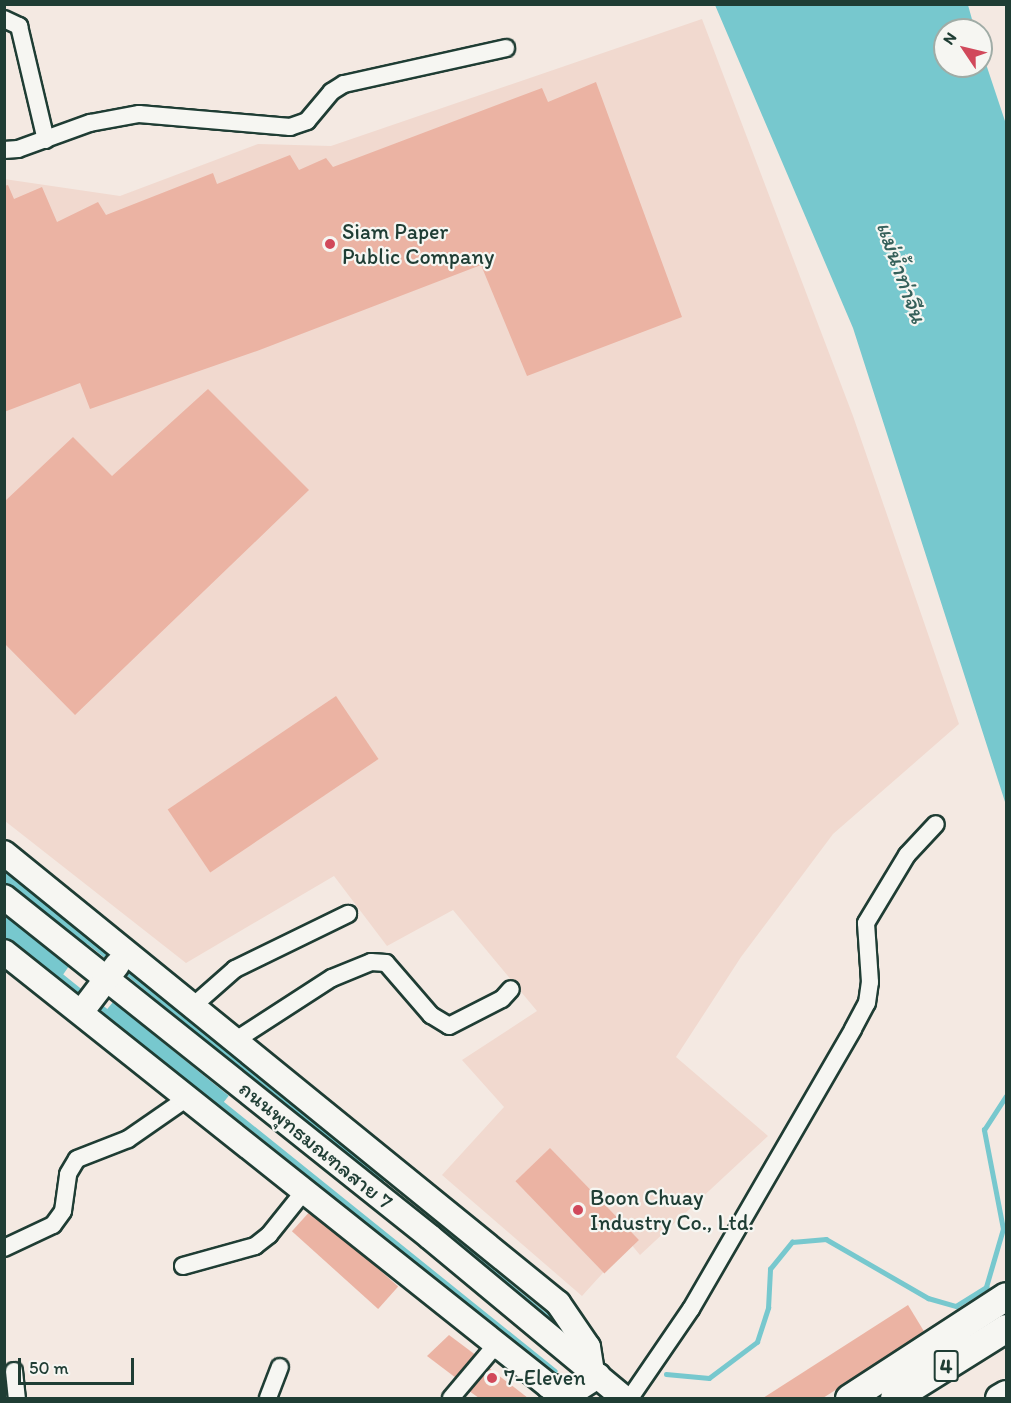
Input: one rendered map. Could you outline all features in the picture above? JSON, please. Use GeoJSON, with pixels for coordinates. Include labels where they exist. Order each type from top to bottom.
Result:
{"type":"FeatureCollection","features":[{"type":"Feature","properties":{"kind":"main road"},"geometry":{"type":"LineString","coordinates":[[4,853],[419,1187],[558,1303],[588,1347],[595,1374],[572,1395],[549,1386],[495,1346],[82,1011],[6,955]]}},
{"type":"Feature","properties":{"kind":"main road","name":"ถนนพุทธมณฑลสาย 7"},"geometry":{"type":"LineString","coordinates":[[4,897],[398,1211],[624,1398]]}},
{"type":"Feature","properties":{"kind":"main road"},"geometry":{"type":"LineString","coordinates":[[82,1011],[128,952]]}},
{"type":"Feature","properties":{"kind":"main road"},"geometry":{"type":"LineString","coordinates":[[398,1211],[419,1187]]}},
{"type":"Feature","properties":{"kind":"main road"},"geometry":{"type":"LineString","coordinates":[[849,1398],[1006,1296]]}},
{"type":"Feature","properties":{"kind":"main road","name":"4"},"geometry":{"type":"LineString","coordinates":[[894,1398],[1002,1331]]}},
{"type":"Feature","properties":{"kind":"main road"},"geometry":{"type":"LineString","coordinates":[[999,1398],[1006,1394]]}},
{"type":"Feature","properties":{"kind":"street"},"geometry":{"type":"LineString","coordinates":[[4,19],[19,26],[46,140]]}},
{"type":"Feature","properties":{"kind":"street"},"geometry":{"type":"LineString","coordinates":[[4,150],[46,140],[90,123],[139,114],[290,127],[307,121],[331,92],[344,84],[506,48]]}},
{"type":"Feature","properties":{"kind":"street"},"geometry":{"type":"LineString","coordinates":[[630,1398],[667,1346],[854,1029],[867,1003],[870,982],[866,923],[907,855],[936,824]]}},
{"type":"Feature","properties":{"kind":"street"},"geometry":{"type":"LineString","coordinates":[[193,1006],[235,969],[348,914]]}},
{"type":"Feature","properties":{"kind":"street"},"geometry":{"type":"LineString","coordinates":[[236,1040],[332,978],[370,962],[386,963],[431,1015],[449,1026],[502,999],[510,989]]}},
{"type":"Feature","properties":{"kind":"street"},"geometry":{"type":"LineString","coordinates":[[4,1248],[53,1225],[63,1211],[70,1166],[77,1159],[128,1140],[189,1096]]}},
{"type":"Feature","properties":{"kind":"street"},"geometry":{"type":"LineString","coordinates":[[183,1266],[255,1246],[269,1235],[305,1190]]}},
{"type":"Feature","properties":{"kind":"street"},"geometry":{"type":"LineString","coordinates":[[451,1398],[495,1346]]}},
{"type":"Feature","properties":{"kind":"street"},"geometry":{"type":"LineString","coordinates":[[268,1398],[280,1367]]}},
{"type":"Feature","properties":{"kind":"street"},"geometry":{"type":"LineString","coordinates":[[14,1371],[17,1398]]}},
{"type":"Feature","properties":{"kind":"shaded area"},"geometry":{"type":"Polygon","coordinates":[[[702,19],[853,416],[959,724],[833,834],[741,957],[676,1057],[768,1136],[640,1255],[630,1243],[582,1296],[442,1175],[504,1107],[462,1060],[537,1011],[453,910],[387,946],[334,876],[186,963],[5,821],[4,179],[120,196],[258,144],[331,146],[702,19]]]}},
{"type":"Feature","properties":{"kind":"water","name":"แม่น้ำท่าจีน"},"geometry":{"type":"Polygon","coordinates":[[[715,5],[968,5],[972,18],[933,18],[933,78],[991,78],[1006,124],[1006,805],[853,328],[715,5]]]}},
{"type":"Feature","properties":{"kind":"water"},"geometry":{"type":"Polygon","coordinates":[[[4,863],[93,933],[85,946],[81,949],[5,887],[4,863]]]}},
{"type":"Feature","properties":{"kind":"water"},"geometry":{"type":"Polygon","coordinates":[[[4,915],[69,966],[58,982],[5,939],[4,915]]]}},
{"type":"Feature","properties":{"kind":"water"},"geometry":{"type":"Polygon","coordinates":[[[113,1002],[229,1096],[217,1111],[101,1017],[113,1002]]]}},
{"type":"Feature","properties":{"kind":"building","name":"Siam Paper Public Company"},"geometry":{"type":"Polygon","coordinates":[[[596,82],[682,317],[527,376],[481,265],[257,351],[90,409],[80,383],[4,412],[4,186],[8,185],[14,199],[42,187],[57,222],[98,202],[106,215],[213,173],[217,184],[290,155],[299,170],[326,158],[333,167],[542,88],[548,102],[596,82]]]}},
{"type":"Feature","properties":{"kind":"building"},"geometry":{"type":"Polygon","coordinates":[[[208,389],[309,490],[75,715],[4,643],[4,502],[73,437],[112,476],[208,389]]]}},
{"type":"Feature","properties":{"kind":"building"},"geometry":{"type":"Polygon","coordinates":[[[336,696],[378,759],[210,873],[168,810],[336,696]]]}},
{"type":"Feature","properties":{"kind":"building","name":"Boon Chuay Industry Co., Ltd."},"geometry":{"type":"Polygon","coordinates":[[[550,1148],[639,1240],[604,1273],[515,1181],[550,1148]]]}},
{"type":"Feature","properties":{"kind":"building"},"geometry":{"type":"Polygon","coordinates":[[[312,1209],[398,1287],[378,1309],[292,1231],[312,1209]]]}},
{"type":"Feature","properties":{"kind":"building"},"geometry":{"type":"Polygon","coordinates":[[[908,1305],[925,1333],[823,1398],[763,1398],[908,1305]]]}},
{"type":"Feature","properties":{"kind":"building"},"geometry":{"type":"Polygon","coordinates":[[[449,1335],[481,1359],[460,1381],[427,1356],[449,1335]]]}},
{"type":"Feature","properties":{"kind":"building"},"geometry":{"type":"Polygon","coordinates":[[[489,1368],[528,1398],[479,1398],[469,1391],[489,1368]]]}},
{"type":"Feature","properties":{"kind":"waterway"},"geometry":{"type":"LineString","coordinates":[[84,938],[113,961]]}},
{"type":"Feature","properties":{"kind":"waterway"},"geometry":{"type":"LineString","coordinates":[[122,968],[381,1180]]}},
{"type":"Feature","properties":{"kind":"waterway"},"geometry":{"type":"LineString","coordinates":[[58,973],[84,994]]}},
{"type":"Feature","properties":{"kind":"waterway"},"geometry":{"type":"LineString","coordinates":[[96,1003],[110,1014]]}},
{"type":"Feature","properties":{"kind":"waterway"},"geometry":{"type":"LineString","coordinates":[[666,1374],[709,1378],[757,1342],[768,1308],[770,1269],[792,1242],[826,1239],[928,1298],[956,1306],[986,1287],[1003,1229],[984,1130],[1006,1096]]}},
{"type":"Feature","properties":{"kind":"waterway"},"geometry":{"type":"LineString","coordinates":[[218,1100],[555,1371]]}},
{"type":"Feature","properties":{"kind":"waterway"},"geometry":{"type":"LineString","coordinates":[[438,1227],[560,1327]]}},
{"type":"Feature","properties":{"kind":"place","name":"Siam Paper Public Company"},"geometry":{"type":"Point","coordinates":[330,244]}},
{"type":"Feature","properties":{"kind":"place","name":"Boon Chuay Industry Co., Ltd."},"geometry":{"type":"Point","coordinates":[578,1210]}},
{"type":"Feature","properties":{"kind":"place","name":"7-Eleven"},"geometry":{"type":"Point","coordinates":[492,1378]}}]}
